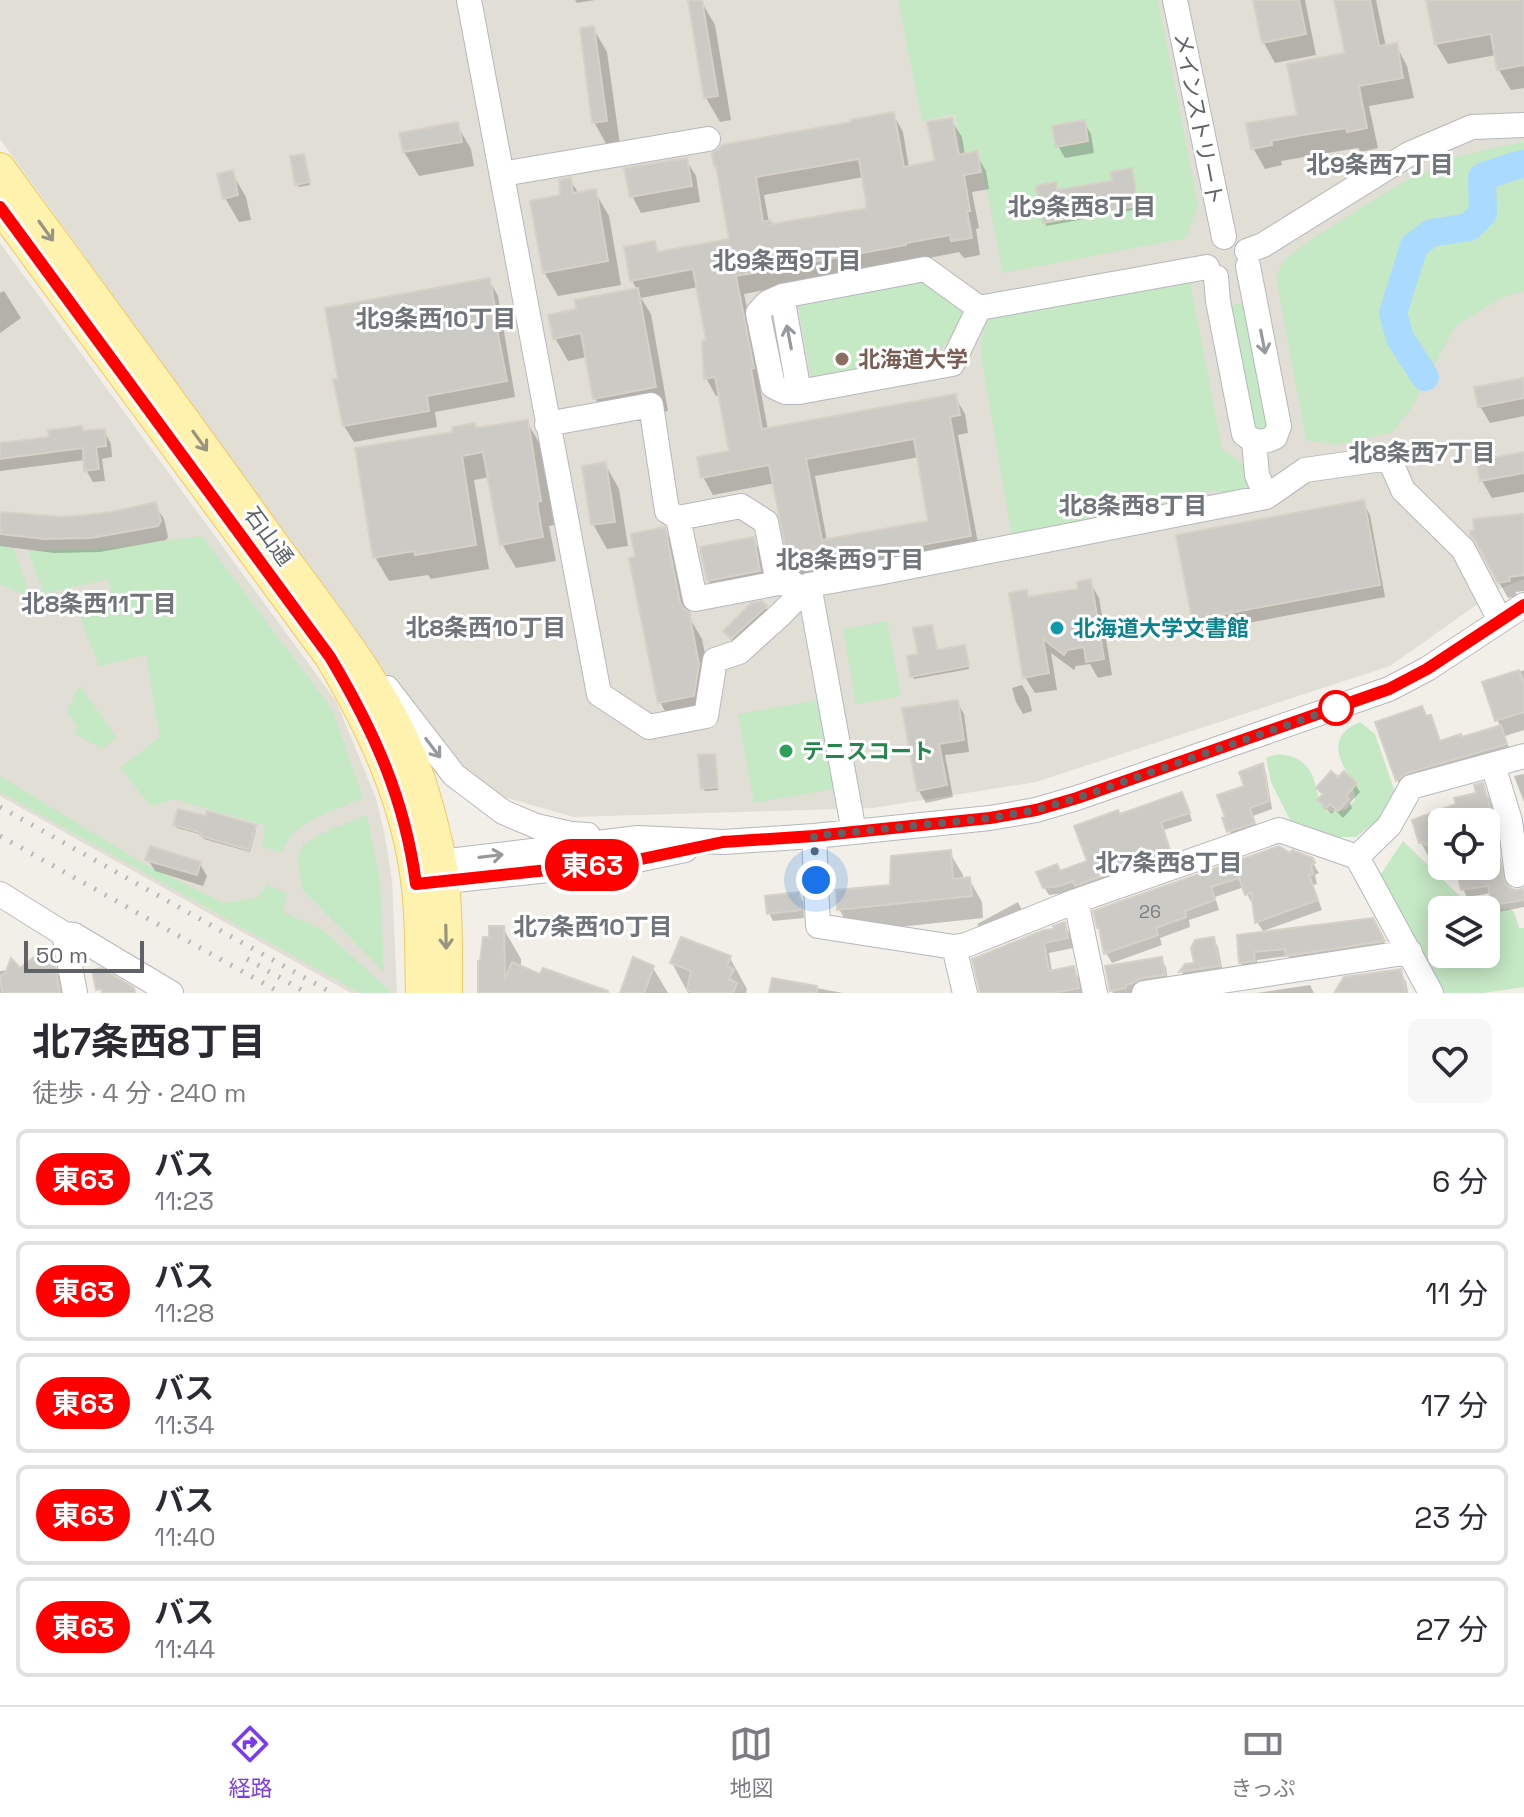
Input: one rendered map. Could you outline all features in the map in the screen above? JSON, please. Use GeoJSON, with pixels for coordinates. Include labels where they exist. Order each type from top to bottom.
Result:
{"type":"FeatureCollection","features":[{"type":"Feature","properties":{"kind":"main road","name":"石山通"},"geometry":{"type":"LineString","coordinates":[[0,168],[347,646],[403,738],[431,817],[421,993]]}},
{"type":"Feature","properties":{"kind":"main road","name":"石山通"},"geometry":{"type":"LineString","coordinates":[[0,207],[330,657],[357,702],[395,789],[405,825],[429,873],[447,993]]}},
{"type":"Feature","properties":{"kind":"street"},"geometry":{"type":"LineString","coordinates":[[469,0],[599,694],[649,727],[706,716],[715,660],[739,652],[809,585]]}},
{"type":"Feature","properties":{"kind":"street","name":"メインストリート"},"geometry":{"type":"LineString","coordinates":[[1175,0],[1224,237]]}},
{"type":"Feature","properties":{"kind":"street"},"geometry":{"type":"LineString","coordinates":[[979,308],[952,364],[799,392],[782,296],[925,269],[979,308],[1212,272],[1222,279],[1235,279],[1245,271],[1248,258],[1263,245],[1409,154],[1472,127],[1524,125]]}},
{"type":"Feature","properties":{"kind":"street"},"geometry":{"type":"LineString","coordinates":[[502,174],[708,139]]}},
{"type":"Feature","properties":{"kind":"street"},"geometry":{"type":"LineString","coordinates":[[1266,497],[1257,475],[1264,439],[1279,426],[1248,258],[1241,242],[1229,237],[1217,239],[1206,254],[1244,434],[1264,439],[1305,470]]}},
{"type":"Feature","properties":{"kind":"street"},"geometry":{"type":"LineString","coordinates":[[547,424],[651,405],[667,511],[678,518],[741,506],[766,522],[778,583]]}},
{"type":"Feature","properties":{"kind":"street"},"geometry":{"type":"LineString","coordinates":[[678,518],[695,599],[778,583],[809,585],[883,572],[1266,497],[1305,470],[1389,458],[1403,490],[1463,549],[1500,620]]}},
{"type":"Feature","properties":{"kind":"street"},"geometry":{"type":"LineString","coordinates":[[809,585],[854,832]]}},
{"type":"Feature","properties":{"kind":"street"},"geometry":{"type":"LineString","coordinates":[[347,646],[383,683],[454,775],[503,812],[536,826],[571,834],[723,842],[990,818],[1036,810],[1077,798],[1389,689],[1427,669],[1524,605]]}},
{"type":"Feature","properties":{"kind":"street"},"geometry":{"type":"LineString","coordinates":[[1357,857],[1389,826],[1411,787],[1524,756]]}},
{"type":"Feature","properties":{"kind":"street"},"geometry":{"type":"LineString","coordinates":[[1493,765],[1510,821],[1517,875]]}},
{"type":"Feature","properties":{"kind":"street"},"geometry":{"type":"LineString","coordinates":[[814,836],[818,926],[954,947],[1279,830],[1357,857],[1431,993]]}},
{"type":"Feature","properties":{"kind":"street"},"geometry":{"type":"LineString","coordinates":[[429,873],[638,838]]}},
{"type":"Feature","properties":{"kind":"street"},"geometry":{"type":"LineString","coordinates":[[429,873],[632,861],[723,842]]}},
{"type":"Feature","properties":{"kind":"street"},"geometry":{"type":"LineString","coordinates":[[0,894],[64,934],[74,935],[171,993]]}},
{"type":"Feature","properties":{"kind":"street"},"geometry":{"type":"LineString","coordinates":[[1076,901],[1095,993]]}},
{"type":"Feature","properties":{"kind":"street"},"geometry":{"type":"LineString","coordinates":[[64,934],[75,993]]}},
{"type":"Feature","properties":{"kind":"street"},"geometry":{"type":"LineString","coordinates":[[954,947],[965,993]]}},
{"type":"Feature","properties":{"kind":"street"},"geometry":{"type":"LineString","coordinates":[[1144,993],[1410,952]]}},
{"type":"Feature","properties":{"kind":"shaded area","name":"北海道大学"},"geometry":{"type":"Polygon","coordinates":[[[0,0],[1524,0],[1524,579],[1499,589],[1390,666],[1036,782],[873,808],[574,817],[499,796],[451,763],[0,139],[0,0]]]}},
{"type":"Feature","properties":{"kind":"shaded area"},"geometry":{"type":"Polygon","coordinates":[[[0,243],[336,701],[376,798],[385,836],[392,880],[397,993],[351,993],[0,796],[0,243]]]}},
{"type":"Feature","properties":{"kind":"green space"},"geometry":{"type":"Polygon","coordinates":[[[898,0],[1158,0],[1198,205],[1186,238],[1003,273],[979,150],[962,152],[955,114],[922,121],[898,0]]]}},
{"type":"Feature","properties":{"kind":"green space"},"geometry":{"type":"Polygon","coordinates":[[[1524,142],[1524,291],[1501,298],[1455,326],[1414,404],[1393,432],[1337,445],[1306,440],[1276,277],[1284,260],[1396,186],[1455,157],[1524,142]]]}},
{"type":"Feature","properties":{"kind":"green space"},"geometry":{"type":"Polygon","coordinates":[[[923,280],[965,305],[968,318],[937,353],[811,377],[798,305],[923,280]]]}},
{"type":"Feature","properties":{"kind":"green space"},"geometry":{"type":"Polygon","coordinates":[[[1190,282],[1222,449],[1251,470],[1252,487],[1245,495],[1230,496],[1214,490],[1012,537],[981,355],[984,315],[1190,282]]]}},
{"type":"Feature","properties":{"kind":"green space"},"geometry":{"type":"Polygon","coordinates":[[[1239,303],[1245,306],[1268,428],[1256,432],[1231,308],[1239,303]]]}},
{"type":"Feature","properties":{"kind":"green space"},"geometry":{"type":"Polygon","coordinates":[[[202,536],[332,709],[363,798],[317,817],[292,833],[281,853],[262,846],[265,825],[173,799],[151,806],[120,768],[160,737],[146,655],[99,666],[80,617],[115,606],[108,579],[44,594],[28,551],[119,548],[202,536]]]}},
{"type":"Feature","properties":{"kind":"green space"},"geometry":{"type":"Polygon","coordinates":[[[0,546],[13,547],[31,597],[0,584],[0,546]]]}},
{"type":"Feature","properties":{"kind":"green space"},"geometry":{"type":"Polygon","coordinates":[[[887,621],[901,696],[856,704],[843,629],[887,621]]]}},
{"type":"Feature","properties":{"kind":"green space"},"geometry":{"type":"Polygon","coordinates":[[[80,685],[116,737],[103,749],[76,735],[77,726],[67,711],[80,685]]]}},
{"type":"Feature","properties":{"kind":"green space","name":"テニスコート"},"geometry":{"type":"Polygon","coordinates":[[[818,700],[834,789],[754,803],[738,714],[818,700]]]}},
{"type":"Feature","properties":{"kind":"green space"},"geometry":{"type":"Polygon","coordinates":[[[1360,722],[1375,734],[1395,792],[1390,811],[1356,837],[1338,837],[1290,820],[1271,782],[1266,758],[1284,755],[1296,758],[1312,774],[1327,812],[1345,810],[1355,800],[1352,780],[1339,756],[1339,743],[1348,729],[1360,722]]]}},
{"type":"Feature","properties":{"kind":"green space"},"geometry":{"type":"Polygon","coordinates":[[[0,776],[141,862],[224,903],[257,898],[268,884],[287,894],[283,912],[323,930],[389,993],[360,993],[0,792],[0,776]]]}},
{"type":"Feature","properties":{"kind":"green space"},"geometry":{"type":"Polygon","coordinates":[[[367,815],[380,880],[384,972],[302,889],[298,861],[303,844],[367,815]]]}},
{"type":"Feature","properties":{"kind":"green space"},"geometry":{"type":"Polygon","coordinates":[[[1403,841],[1428,865],[1428,880],[1443,880],[1460,896],[1428,896],[1428,968],[1500,968],[1500,911],[1510,909],[1519,928],[1524,928],[1524,987],[1484,993],[1442,993],[1377,880],[1403,841]]]}},
{"type":"Feature","properties":{"kind":"building"},"geometry":{"type":"Polygon","coordinates":[[[688,0],[702,0],[718,96],[704,98],[688,0]]]}},
{"type":"Feature","properties":{"kind":"building"},"geometry":{"type":"Polygon","coordinates":[[[1253,0],[1299,0],[1306,34],[1262,43],[1253,0]]]}},
{"type":"Feature","properties":{"kind":"building"},"geometry":{"type":"Polygon","coordinates":[[[1334,0],[1370,0],[1379,46],[1397,43],[1403,78],[1359,86],[1367,128],[1303,135],[1271,141],[1272,145],[1251,149],[1246,123],[1297,115],[1287,64],[1345,53],[1334,0]]]}},
{"type":"Feature","properties":{"kind":"building"},"geometry":{"type":"Polygon","coordinates":[[[1426,0],[1524,0],[1524,65],[1497,70],[1491,34],[1435,44],[1426,0]]]}},
{"type":"Feature","properties":{"kind":"building"},"geometry":{"type":"Polygon","coordinates":[[[594,26],[607,121],[592,123],[580,28],[594,26]]]}},
{"type":"Feature","properties":{"kind":"building"},"geometry":{"type":"Polygon","coordinates":[[[894,112],[904,167],[935,161],[927,122],[952,118],[959,155],[977,151],[981,172],[964,175],[972,238],[951,241],[950,235],[736,276],[762,429],[956,394],[960,415],[950,417],[971,536],[790,569],[769,465],[701,478],[697,457],[729,451],[715,377],[704,379],[702,341],[706,340],[693,269],[630,281],[624,247],[655,241],[657,252],[729,239],[712,153],[722,145],[894,112]],[[859,159],[756,177],[763,222],[771,220],[772,224],[867,208],[859,159]],[[914,439],[806,459],[822,540],[928,521],[914,439]]]}},
{"type":"Feature","properties":{"kind":"building"},"geometry":{"type":"Polygon","coordinates":[[[1085,120],[1088,141],[1056,147],[1052,126],[1085,120]]]}},
{"type":"Feature","properties":{"kind":"building"},"geometry":{"type":"Polygon","coordinates":[[[458,122],[462,142],[403,152],[399,133],[458,122]]]}},
{"type":"Feature","properties":{"kind":"building"},"geometry":{"type":"Polygon","coordinates":[[[304,154],[310,182],[295,185],[290,156],[304,154]]]}},
{"type":"Feature","properties":{"kind":"building"},"geometry":{"type":"Polygon","coordinates":[[[687,158],[692,186],[630,197],[624,168],[687,158]]]}},
{"type":"Feature","properties":{"kind":"building"},"geometry":{"type":"Polygon","coordinates":[[[1132,168],[1138,206],[1043,223],[1036,186],[1056,182],[1057,190],[1112,181],[1111,172],[1132,168]]]}},
{"type":"Feature","properties":{"kind":"building"},"geometry":{"type":"Polygon","coordinates":[[[233,170],[238,195],[223,199],[217,174],[233,170]]]}},
{"type":"Feature","properties":{"kind":"building"},"geometry":{"type":"Polygon","coordinates":[[[571,177],[573,193],[596,189],[608,261],[543,273],[530,201],[560,195],[559,180],[571,177]]]}},
{"type":"Feature","properties":{"kind":"building"},"geometry":{"type":"Polygon","coordinates":[[[490,278],[507,381],[427,396],[429,411],[343,426],[333,379],[338,379],[325,308],[490,278]]]}},
{"type":"Feature","properties":{"kind":"building"},"geometry":{"type":"Polygon","coordinates":[[[638,288],[656,387],[593,399],[581,333],[553,339],[548,315],[576,309],[575,300],[638,288]]]}},
{"type":"Feature","properties":{"kind":"building"},"geometry":{"type":"Polygon","coordinates":[[[1524,378],[1524,398],[1478,407],[1474,387],[1524,378]]]}},
{"type":"Feature","properties":{"kind":"building"},"geometry":{"type":"Polygon","coordinates":[[[528,420],[541,501],[537,502],[543,537],[500,545],[483,452],[462,456],[476,545],[373,558],[355,448],[453,432],[452,427],[475,423],[476,428],[528,420]]]}},
{"type":"Feature","properties":{"kind":"building"},"geometry":{"type":"Polygon","coordinates":[[[82,426],[83,431],[105,429],[106,446],[96,447],[99,469],[84,471],[83,448],[0,459],[0,443],[49,437],[48,430],[82,426]]]}},
{"type":"Feature","properties":{"kind":"building"},"geometry":{"type":"Polygon","coordinates":[[[1524,452],[1524,473],[1480,481],[1476,461],[1524,452]]]}},
{"type":"Feature","properties":{"kind":"building"},"geometry":{"type":"Polygon","coordinates":[[[606,462],[615,522],[591,525],[582,466],[606,462]]]}},
{"type":"Feature","properties":{"kind":"building"},"geometry":{"type":"Polygon","coordinates":[[[1364,500],[1380,585],[1192,620],[1176,535],[1364,500]]]}},
{"type":"Feature","properties":{"kind":"building"},"geometry":{"type":"Polygon","coordinates":[[[156,502],[161,521],[158,526],[91,538],[44,539],[0,534],[0,512],[63,517],[112,512],[156,502]]]}},
{"type":"Feature","properties":{"kind":"building"},"geometry":{"type":"Polygon","coordinates":[[[1524,514],[1524,575],[1509,577],[1510,581],[1498,583],[1470,535],[1470,531],[1474,530],[1473,519],[1524,514]]]}},
{"type":"Feature","properties":{"kind":"building"},"geometry":{"type":"Polygon","coordinates":[[[665,527],[680,602],[689,612],[699,664],[694,696],[658,703],[629,558],[635,557],[631,534],[665,527]]]}},
{"type":"Feature","properties":{"kind":"building"},"geometry":{"type":"Polygon","coordinates":[[[754,537],[760,571],[707,581],[700,547],[754,537]]]}},
{"type":"Feature","properties":{"kind":"building","name":"北海道大学文書館"},"geometry":{"type":"Polygon","coordinates":[[[1091,579],[1104,659],[1086,662],[1084,647],[1067,650],[1064,655],[1043,639],[1049,673],[1023,678],[1009,593],[1027,590],[1028,597],[1078,589],[1077,582],[1091,579]]]}},
{"type":"Feature","properties":{"kind":"building"},"geometry":{"type":"Polygon","coordinates":[[[762,601],[767,606],[731,639],[723,631],[751,603],[762,601]]]}},
{"type":"Feature","properties":{"kind":"building"},"geometry":{"type":"Polygon","coordinates":[[[932,625],[937,650],[965,645],[969,666],[910,677],[907,656],[918,654],[913,628],[932,625]]]}},
{"type":"Feature","properties":{"kind":"building"},"geometry":{"type":"Polygon","coordinates":[[[1519,670],[1524,684],[1524,712],[1495,721],[1482,682],[1519,670]]]}},
{"type":"Feature","properties":{"kind":"building"},"geometry":{"type":"Polygon","coordinates":[[[958,700],[964,740],[939,744],[947,785],[917,791],[902,708],[958,700]]]}},
{"type":"Feature","properties":{"kind":"building"},"geometry":{"type":"Polygon","coordinates":[[[1422,706],[1426,716],[1431,715],[1440,741],[1501,725],[1507,744],[1407,773],[1396,781],[1375,722],[1422,706]]]}},
{"type":"Feature","properties":{"kind":"building"},"geometry":{"type":"Polygon","coordinates":[[[715,754],[718,787],[701,789],[698,755],[715,754]]]}},
{"type":"Feature","properties":{"kind":"building"},"geometry":{"type":"Polygon","coordinates":[[[1263,763],[1269,801],[1250,808],[1255,823],[1227,832],[1217,795],[1244,786],[1239,772],[1263,763]]]}},
{"type":"Feature","properties":{"kind":"building"},"geometry":{"type":"Polygon","coordinates":[[[1331,771],[1338,777],[1344,771],[1357,783],[1338,811],[1330,804],[1327,808],[1317,800],[1323,794],[1316,788],[1331,771]]]}},
{"type":"Feature","properties":{"kind":"building"},"geometry":{"type":"Polygon","coordinates":[[[1483,783],[1490,808],[1445,808],[1456,804],[1454,798],[1476,793],[1474,785],[1483,783]]]}},
{"type":"Feature","properties":{"kind":"building"},"geometry":{"type":"Polygon","coordinates":[[[1182,792],[1190,813],[1161,822],[1170,850],[1075,886],[1073,881],[1043,888],[1036,872],[1057,864],[1060,871],[1087,861],[1074,826],[1182,792]]]}},
{"type":"Feature","properties":{"kind":"building"},"geometry":{"type":"Polygon","coordinates":[[[178,809],[206,816],[207,811],[256,825],[249,850],[173,825],[178,809]]]}},
{"type":"Feature","properties":{"kind":"building"},"geometry":{"type":"Polygon","coordinates":[[[1428,814],[1428,844],[1419,843],[1412,820],[1428,814]]]}},
{"type":"Feature","properties":{"kind":"building"},"geometry":{"type":"Polygon","coordinates":[[[150,846],[201,862],[197,875],[145,860],[150,846]]]}},
{"type":"Feature","properties":{"kind":"building"},"geometry":{"type":"Polygon","coordinates":[[[1279,846],[1290,853],[1292,850],[1313,858],[1313,874],[1309,875],[1318,900],[1255,923],[1251,893],[1245,895],[1239,878],[1211,887],[1215,900],[1185,911],[1186,917],[1156,928],[1158,935],[1104,954],[1093,911],[1279,846]]]}},
{"type":"Feature","properties":{"kind":"building"},"geometry":{"type":"Polygon","coordinates":[[[951,850],[953,879],[970,877],[972,896],[837,910],[836,890],[890,885],[891,856],[951,850]]]}},
{"type":"Feature","properties":{"kind":"building"},"geometry":{"type":"Polygon","coordinates":[[[1500,859],[1505,883],[1512,889],[1524,888],[1524,900],[1500,904],[1500,896],[1490,896],[1488,886],[1461,890],[1459,880],[1500,880],[1500,859]]]}},
{"type":"Feature","properties":{"kind":"building"},"geometry":{"type":"Polygon","coordinates":[[[799,892],[801,910],[767,914],[765,896],[799,892]]]}},
{"type":"Feature","properties":{"kind":"building"},"geometry":{"type":"Polygon","coordinates":[[[1373,918],[1385,941],[1286,956],[1285,949],[1254,952],[1255,961],[1239,963],[1237,935],[1373,918]]]}},
{"type":"Feature","properties":{"kind":"building"},"geometry":{"type":"Polygon","coordinates":[[[1065,922],[1068,938],[1044,943],[1049,971],[1074,966],[1079,988],[1055,993],[980,993],[972,959],[1044,930],[1054,929],[1053,926],[1065,922]]]}},
{"type":"Feature","properties":{"kind":"building"},"geometry":{"type":"Polygon","coordinates":[[[489,926],[504,926],[505,979],[512,962],[540,974],[543,968],[608,993],[478,993],[478,961],[483,937],[489,937],[489,926]]]}},
{"type":"Feature","properties":{"kind":"building"},"geometry":{"type":"Polygon","coordinates":[[[681,937],[731,956],[727,966],[734,969],[729,979],[737,983],[733,993],[693,993],[687,990],[691,971],[670,963],[681,937]]]}},
{"type":"Feature","properties":{"kind":"building"},"geometry":{"type":"Polygon","coordinates":[[[1214,937],[1220,966],[1179,972],[1185,964],[1194,963],[1191,948],[1195,940],[1214,937]]]}},
{"type":"Feature","properties":{"kind":"building"},"geometry":{"type":"Polygon","coordinates":[[[34,957],[42,958],[44,964],[55,965],[60,993],[2,993],[0,976],[5,974],[11,958],[20,968],[34,957]]]}},
{"type":"Feature","properties":{"kind":"building"},"geometry":{"type":"Polygon","coordinates":[[[633,957],[654,966],[644,993],[620,993],[633,957]]]}},
{"type":"Feature","properties":{"kind":"building"},"geometry":{"type":"Polygon","coordinates":[[[1162,957],[1165,975],[1141,978],[1126,985],[1126,988],[1110,991],[1105,966],[1162,957]]]}},
{"type":"Feature","properties":{"kind":"building"},"geometry":{"type":"Polygon","coordinates":[[[101,968],[134,988],[135,993],[102,993],[101,989],[96,990],[92,970],[101,968]]]}},
{"type":"Feature","properties":{"kind":"building"},"geometry":{"type":"Polygon","coordinates":[[[1401,969],[1406,993],[1334,993],[1344,977],[1401,969]]]}},
{"type":"Feature","properties":{"kind":"building"},"geometry":{"type":"Polygon","coordinates":[[[772,978],[817,986],[817,993],[769,993],[772,978]]]}},
{"type":"Feature","properties":{"kind":"waterway"},"geometry":{"type":"LineString","coordinates":[[1425,377],[1400,338],[1393,313],[1414,246],[1431,233],[1469,227],[1483,213],[1482,177],[1524,164]]}},
{"type":"Feature","properties":{"kind":"railway"},"geometry":{"type":"LineString","coordinates":[[0,807],[332,993]]}},
{"type":"Feature","properties":{"kind":"railway"},"geometry":{"type":"LineString","coordinates":[[0,836],[281,993]]}},
{"type":"Feature","properties":{"kind":"railway"},"geometry":{"type":"LineString","coordinates":[[247,959],[307,993]]}},
{"type":"Feature","properties":{"kind":"bus line","name":"東63"},"geometry":{"type":"LineString","coordinates":[[0,207],[330,657],[357,702],[395,789],[416,884],[632,861],[723,842],[814,836],[990,818],[1036,810],[1389,689],[1427,669],[1524,605]]}},
{"type":"Feature","properties":{"kind":"place","name":"北海道大学"},"geometry":{"type":"Point","coordinates":[842,359]}},
{"type":"Feature","properties":{"kind":"place","name":"北海道大学文書館"},"geometry":{"type":"Point","coordinates":[1057,628]}},
{"type":"Feature","properties":{"kind":"place","name":"テニスコート"},"geometry":{"type":"Point","coordinates":[786,751]}},
{"type":"Feature","properties":{"kind":"district","name":"北9条西7丁目"},"geometry":{"type":"Point","coordinates":[1380,165]}},
{"type":"Feature","properties":{"kind":"district","name":"北9条西8丁目"},"geometry":{"type":"Point","coordinates":[1082,207]}},
{"type":"Feature","properties":{"kind":"district","name":"北9条西9丁目"},"geometry":{"type":"Point","coordinates":[787,261]}},
{"type":"Feature","properties":{"kind":"district","name":"北9条西10丁目"},"geometry":{"type":"Point","coordinates":[436,319]}},
{"type":"Feature","properties":{"kind":"district","name":"北8条西7丁目"},"geometry":{"type":"Point","coordinates":[1422,453]}},
{"type":"Feature","properties":{"kind":"district","name":"北8条西8丁目"},"geometry":{"type":"Point","coordinates":[1133,506]}},
{"type":"Feature","properties":{"kind":"district","name":"北8条西9丁目"},"geometry":{"type":"Point","coordinates":[850,560]}},
{"type":"Feature","properties":{"kind":"district","name":"北8条西11丁目"},"geometry":{"type":"Point","coordinates":[99,604]}},
{"type":"Feature","properties":{"kind":"district","name":"北8条西10丁目"},"geometry":{"type":"Point","coordinates":[486,628]}},
{"type":"Feature","properties":{"kind":"district","name":"北7条西8丁目"},"geometry":{"type":"Point","coordinates":[1169,863]}},
{"type":"Feature","properties":{"kind":"district","name":"北7条西10丁目"},"geometry":{"type":"Point","coordinates":[593,927]}},
{"type":"Feature","properties":{"kind":"route"},"geometry":{"type":"LineString","coordinates":[[816,880],[814,836],[990,818],[1036,810],[1336,708]]}}]}
